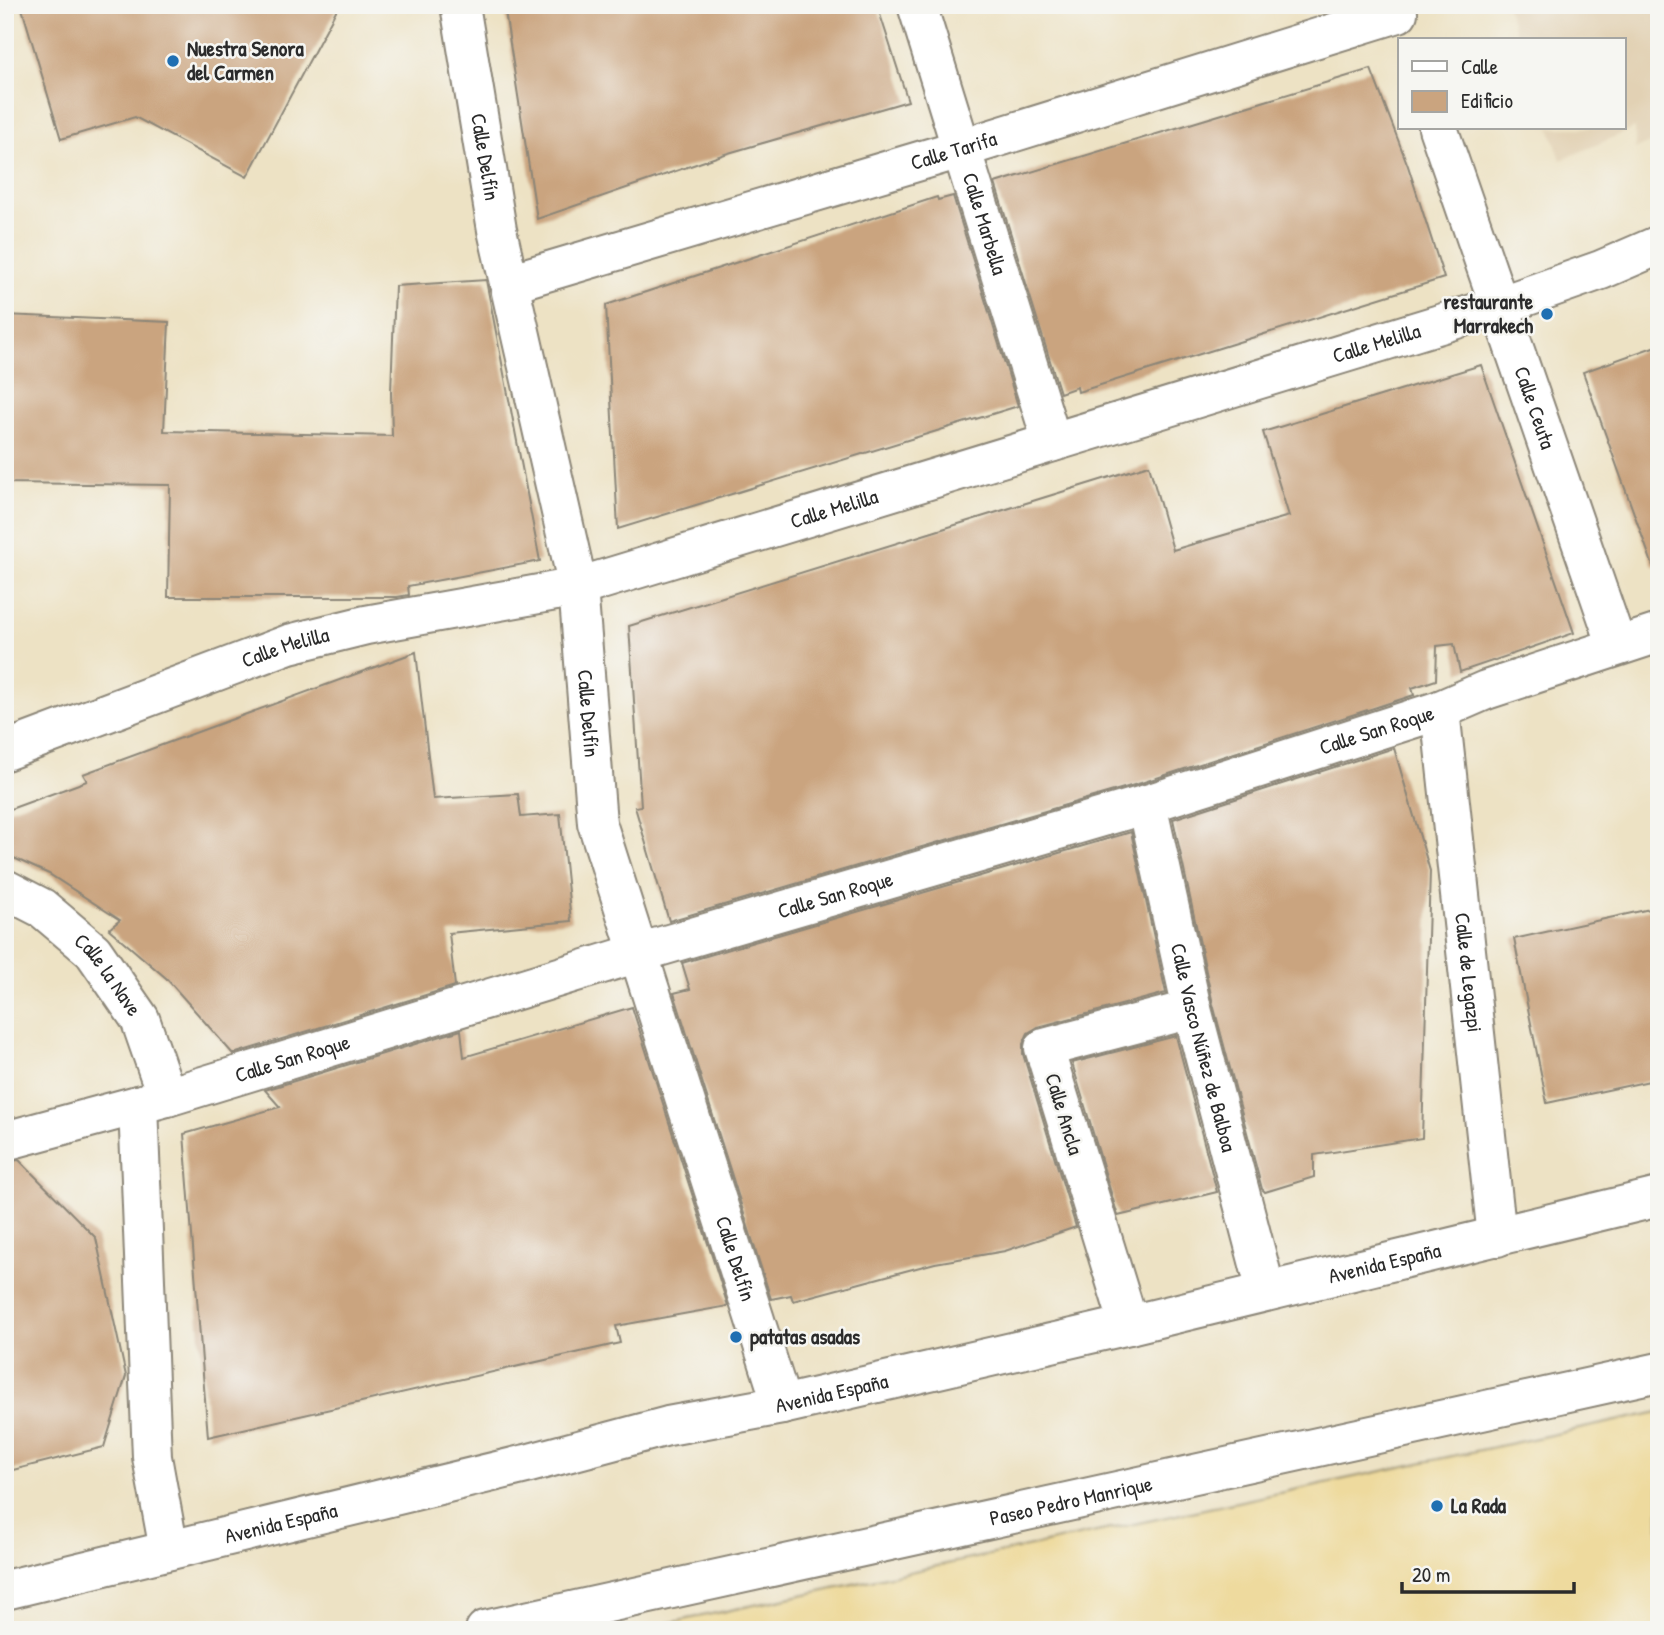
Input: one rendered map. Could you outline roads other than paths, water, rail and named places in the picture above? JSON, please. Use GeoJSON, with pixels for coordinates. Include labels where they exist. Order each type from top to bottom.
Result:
{"type":"FeatureCollection","features":[{"type":"Feature","properties":{"kind":"street","name":"Calle Delfín"},"geometry":{"type":"LineString","coordinates":[[460,5],[497,230],[578,587],[597,823],[782,1405]]}},
{"type":"Feature","properties":{"kind":"street","name":"Calle Marbella"},"geometry":{"type":"LineString","coordinates":[[917,5],[1052,442]]}},
{"type":"Feature","properties":{"kind":"street","name":"Calle Tarifa"},"geometry":{"type":"LineString","coordinates":[[509,283],[1400,19]]}},
{"type":"Feature","properties":{"kind":"street","name":"Calle Ceuta"},"geometry":{"type":"LineString","coordinates":[[1439,130],[1618,646]]}},
{"type":"Feature","properties":{"kind":"street","name":"Calle Melilla"},"geometry":{"type":"LineString","coordinates":[[5,751],[289,644],[366,625],[578,587],[1499,306],[1601,270],[1659,245]]}},
{"type":"Feature","properties":{"kind":"street","name":"Calle San Roque"},"geometry":{"type":"LineString","coordinates":[[5,1141],[153,1101],[638,953],[1147,804],[1440,710],[1486,690],[1659,633]]}},
{"type":"Feature","properties":{"kind":"street","name":"Calle de Legazpi"},"geometry":{"type":"LineString","coordinates":[[1440,710],[1497,1237]]}},
{"type":"Feature","properties":{"kind":"street","name":"Calle Vasco Núñez de Balboa"},"geometry":{"type":"LineString","coordinates":[[1147,804],[1192,1009],[1266,1291]]}},
{"type":"Feature","properties":{"kind":"street","name":"Calle la Nave"},"geometry":{"type":"LineString","coordinates":[[5,889],[42,908],[93,951],[140,1019],[153,1101],[152,1457],[169,1550]]}},
{"type":"Feature","properties":{"kind":"street","name":"Calle Ancla"},"geometry":{"type":"LineString","coordinates":[[1129,1325],[1044,1048],[1192,1009]]}},
{"type":"Feature","properties":{"kind":"street","name":"Avenida España"},"geometry":{"type":"LineString","coordinates":[[5,1590],[526,1464],[668,1426],[782,1405],[1659,1198]]}},
{"type":"Feature","properties":{"kind":"street","name":"Paseo Pedro Manrique"},"geometry":{"type":"LineString","coordinates":[[485,1630],[1659,1372]]}},
{"type":"Feature","properties":{"kind":"place","name":"Nuestra Senora del Carmen"},"geometry":{"type":"Point","coordinates":[173,61]}},
{"type":"Feature","properties":{"kind":"place","name":"restaurante Marrakech"},"geometry":{"type":"Point","coordinates":[1547,314]}},
{"type":"Feature","properties":{"kind":"place","name":"patatas asadas"},"geometry":{"type":"Point","coordinates":[736,1337]}},
{"type":"Feature","properties":{"kind":"place","name":"La Rada"},"geometry":{"type":"Point","coordinates":[1437,1506]}}]}
